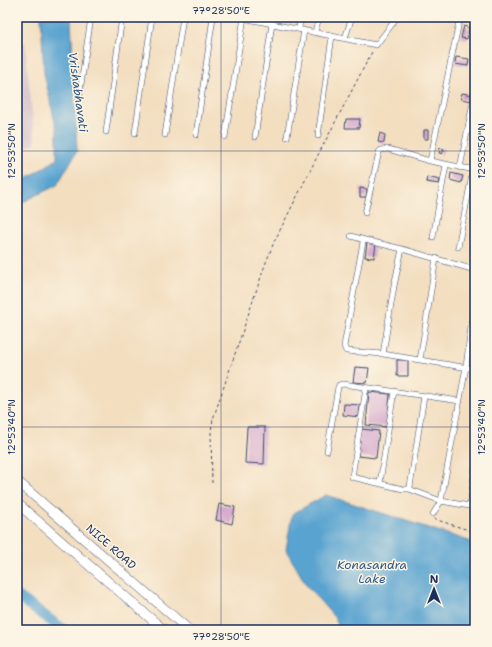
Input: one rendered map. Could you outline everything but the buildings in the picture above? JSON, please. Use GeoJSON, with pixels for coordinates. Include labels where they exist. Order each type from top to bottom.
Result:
{"type":"FeatureCollection","features":[{"type":"Feature","properties":{"kind":"highway","name":"NICE ROAD"},"geometry":{"type":"LineString","coordinates":[[17,481],[189,630]]}},
{"type":"Feature","properties":{"kind":"highway"},"geometry":{"type":"LineString","coordinates":[[17,503],[164,630]]}},
{"type":"Feature","properties":{"kind":"street"},"geometry":{"type":"LineString","coordinates":[[79,98],[91,17]]}},
{"type":"Feature","properties":{"kind":"street"},"geometry":{"type":"LineString","coordinates":[[106,132],[122,17]]}},
{"type":"Feature","properties":{"kind":"street"},"geometry":{"type":"LineString","coordinates":[[135,134],[152,17]]}},
{"type":"Feature","properties":{"kind":"street"},"geometry":{"type":"LineString","coordinates":[[165,135],[183,17]]}},
{"type":"Feature","properties":{"kind":"street"},"geometry":{"type":"LineString","coordinates":[[196,135],[213,17]]}},
{"type":"Feature","properties":{"kind":"street"},"geometry":{"type":"LineString","coordinates":[[225,138],[242,17],[376,44],[396,17]]}},
{"type":"Feature","properties":{"kind":"street"},"geometry":{"type":"LineString","coordinates":[[255,137],[273,17]]}},
{"type":"Feature","properties":{"kind":"street"},"geometry":{"type":"LineString","coordinates":[[287,137],[301,30],[300,17]]}},
{"type":"Feature","properties":{"kind":"street"},"geometry":{"type":"LineString","coordinates":[[314,32],[319,17]]}},
{"type":"Feature","properties":{"kind":"street"},"geometry":{"type":"LineString","coordinates":[[345,38],[352,17]]}},
{"type":"Feature","properties":{"kind":"street"},"geometry":{"type":"LineString","coordinates":[[430,161],[460,17]]}},
{"type":"Feature","properties":{"kind":"street"},"geometry":{"type":"LineString","coordinates":[[318,136],[332,36]]}},
{"type":"Feature","properties":{"kind":"street"},"geometry":{"type":"LineString","coordinates":[[460,168],[475,92]]}},
{"type":"Feature","properties":{"kind":"street"},"geometry":{"type":"LineString","coordinates":[[365,213],[379,152],[381,150],[388,149],[446,165],[474,170],[458,247]]}},
{"type":"Feature","properties":{"kind":"street"},"geometry":{"type":"LineString","coordinates":[[433,237],[446,165]]}},
{"type":"Feature","properties":{"kind":"street"},"geometry":{"type":"LineString","coordinates":[[351,236],[436,258],[475,270]]}},
{"type":"Feature","properties":{"kind":"street"},"geometry":{"type":"LineString","coordinates":[[365,240],[363,242],[344,348],[346,351],[383,354],[475,369]]}},
{"type":"Feature","properties":{"kind":"street"},"geometry":{"type":"LineString","coordinates":[[383,354],[394,286],[402,249]]}},
{"type":"Feature","properties":{"kind":"street"},"geometry":{"type":"LineString","coordinates":[[420,360],[436,258]]}},
{"type":"Feature","properties":{"kind":"street"},"geometry":{"type":"LineString","coordinates":[[433,514],[441,501],[466,367],[475,294]]}},
{"type":"Feature","properties":{"kind":"street"},"geometry":{"type":"LineString","coordinates":[[327,452],[339,385],[343,384],[460,401]]}},
{"type":"Feature","properties":{"kind":"street"},"geometry":{"type":"LineString","coordinates":[[366,388],[352,477],[403,489],[409,489],[441,501],[472,507],[475,469]]}},
{"type":"Feature","properties":{"kind":"street"},"geometry":{"type":"LineString","coordinates":[[380,483],[394,392]]}},
{"type":"Feature","properties":{"kind":"street"},"geometry":{"type":"LineString","coordinates":[[409,489],[424,396]]}},
{"type":"Feature","properties":{"kind":"path"},"geometry":{"type":"LineString","coordinates":[[212,483],[211,431],[213,419],[265,265],[274,242],[376,44]]}},
{"type":"Feature","properties":{"kind":"path"},"geometry":{"type":"LineString","coordinates":[[433,514],[435,520],[475,532]]}},
{"type":"Feature","properties":{"kind":"shaded area"},"geometry":{"type":"Polygon","coordinates":[[[17,43],[25,43],[35,143],[17,151],[17,43]]]}},
{"type":"Feature","properties":{"kind":"water","name":"Vrishabhavati"},"geometry":{"type":"Polygon","coordinates":[[[41,17],[71,17],[77,151],[57,185],[17,205],[17,185],[57,159],[57,131],[44,73],[41,17]]]}},
{"type":"Feature","properties":{"kind":"water","name":"Konasandra Lake"},"geometry":{"type":"Polygon","coordinates":[[[326,495],[475,543],[475,630],[340,630],[335,618],[307,586],[286,550],[292,514],[326,495]]]}},
{"type":"Feature","properties":{"kind":"waterway","name":"Vrishabhavati"},"geometry":{"type":"LineString","coordinates":[[17,596],[64,630]]}}]}
